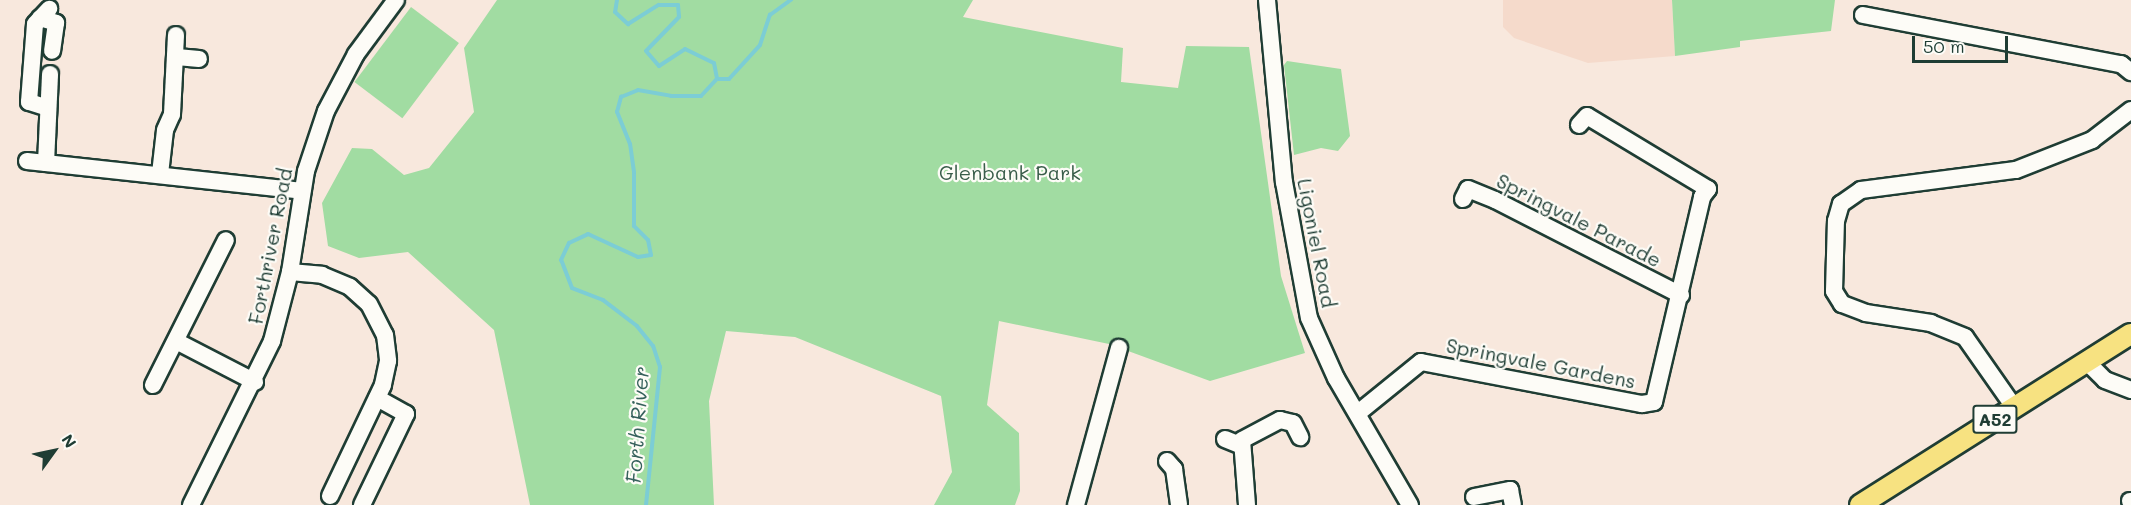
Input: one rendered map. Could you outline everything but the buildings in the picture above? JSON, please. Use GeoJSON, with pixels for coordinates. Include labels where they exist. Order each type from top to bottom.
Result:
{"type":"FeatureCollection","features":[{"type":"Feature","properties":{"kind":"main road","name":"A52"},"geometry":{"type":"LineString","coordinates":[[1860,505],[2131,334]]}},
{"type":"Feature","properties":{"kind":"street","name":"Forthriver Road"},"geometry":{"type":"LineString","coordinates":[[191,505],[255,382],[272,340],[290,272],[302,191],[311,150],[333,97],[356,54],[396,0]]}},
{"type":"Feature","properties":{"kind":"street","name":"Ligoniel Road"},"geometry":{"type":"LineString","coordinates":[[1267,0],[1280,151],[1299,282],[1322,350],[1410,505]]}},
{"type":"Feature","properties":{"kind":"street"},"geometry":{"type":"LineString","coordinates":[[48,108],[29,102],[36,24],[45,13],[56,23],[52,51]]}},
{"type":"Feature","properties":{"kind":"street"},"geometry":{"type":"LineString","coordinates":[[1863,15],[2121,64],[2131,72]]}},
{"type":"Feature","properties":{"kind":"street"},"geometry":{"type":"LineString","coordinates":[[160,174],[177,57],[176,35]]}},
{"type":"Feature","properties":{"kind":"street"},"geometry":{"type":"LineString","coordinates":[[177,57],[199,59]]}},
{"type":"Feature","properties":{"kind":"street"},"geometry":{"type":"LineString","coordinates":[[46,163],[50,74]]}},
{"type":"Feature","properties":{"kind":"street"},"geometry":{"type":"LineString","coordinates":[[2014,407],[1965,337],[1931,323],[1866,313],[1842,304],[1834,291],[1836,221],[1840,204],[1861,190],[2016,170],[2092,140],[2131,110]]}},
{"type":"Feature","properties":{"kind":"street"},"geometry":{"type":"LineString","coordinates":[[1579,126],[1587,116],[1702,183],[1708,189],[1701,204],[1681,295]]}},
{"type":"Feature","properties":{"kind":"street"},"geometry":{"type":"LineString","coordinates":[[27,161],[302,191]]}},
{"type":"Feature","properties":{"kind":"street","name":"Springvale Parade"},"geometry":{"type":"LineString","coordinates":[[1463,199],[1468,189],[1495,200],[1681,295]]}},
{"type":"Feature","properties":{"kind":"street"},"geometry":{"type":"LineString","coordinates":[[153,385],[226,240]]}},
{"type":"Feature","properties":{"kind":"street"},"geometry":{"type":"LineString","coordinates":[[290,272],[333,278],[361,296],[375,313],[385,334],[388,361],[377,398],[330,496]]}},
{"type":"Feature","properties":{"kind":"street","name":"Springvale Gardens"},"geometry":{"type":"LineString","coordinates":[[1358,413],[1421,362],[1642,404],[1654,402],[1659,396],[1681,295]]}},
{"type":"Feature","properties":{"kind":"street"},"geometry":{"type":"LineString","coordinates":[[176,341],[255,382]]}},
{"type":"Feature","properties":{"kind":"street"},"geometry":{"type":"LineString","coordinates":[[1076,505],[1119,348]]}},
{"type":"Feature","properties":{"kind":"street"},"geometry":{"type":"LineString","coordinates":[[2087,362],[2105,380],[2131,390]]}},
{"type":"Feature","properties":{"kind":"street"},"geometry":{"type":"LineString","coordinates":[[362,505],[406,414],[377,398]]}},
{"type":"Feature","properties":{"kind":"street"},"geometry":{"type":"LineString","coordinates":[[1247,505],[1232,442],[1280,420],[1293,423],[1300,437]]}},
{"type":"Feature","properties":{"kind":"street"},"geometry":{"type":"LineString","coordinates":[[1167,460],[1174,468],[1179,505]]}},
{"type":"Feature","properties":{"kind":"street"},"geometry":{"type":"LineString","coordinates":[[1474,497],[1510,490],[1513,505]]}},
{"type":"Feature","properties":{"kind":"shaded area"},"geometry":{"type":"Polygon","coordinates":[[[1503,0],[1672,0],[1675,56],[1588,63],[1514,38],[1503,27],[1503,0]]]}},
{"type":"Feature","properties":{"kind":"green space","name":"Glenbank Park"},"geometry":{"type":"Polygon","coordinates":[[[497,0],[973,0],[963,17],[1123,48],[1121,82],[1178,88],[1186,46],[1249,47],[1281,276],[1305,353],[1210,381],[1109,344],[999,321],[987,405],[1019,433],[1020,491],[1015,505],[934,505],[952,472],[941,396],[795,337],[726,331],[709,401],[714,505],[530,505],[494,330],[408,252],[359,258],[328,246],[322,203],[352,148],[372,149],[404,175],[429,168],[474,112],[464,48],[497,0]]]}},
{"type":"Feature","properties":{"kind":"green space"},"geometry":{"type":"Polygon","coordinates":[[[1672,0],[1835,0],[1831,31],[1740,41],[1740,47],[1675,56],[1672,0]]]}},
{"type":"Feature","properties":{"kind":"green space"},"geometry":{"type":"Polygon","coordinates":[[[411,7],[459,43],[402,118],[354,82],[411,7]]]}},
{"type":"Feature","properties":{"kind":"green space"},"geometry":{"type":"Polygon","coordinates":[[[1287,61],[1341,69],[1350,136],[1338,151],[1321,148],[1294,155],[1284,65],[1287,61]]]}},
{"type":"Feature","properties":{"kind":"waterway","name":"Forth River"},"geometry":{"type":"LineString","coordinates":[[617,0],[615,12],[628,24],[659,5],[678,5],[679,17],[646,51],[659,66],[685,49],[714,63],[717,79]]}},
{"type":"Feature","properties":{"kind":"waterway"},"geometry":{"type":"LineString","coordinates":[[717,79],[729,79],[760,45],[770,15],[791,0]]}},
{"type":"Feature","properties":{"kind":"waterway","name":"Forth River"},"geometry":{"type":"LineString","coordinates":[[646,505],[660,367],[653,346],[637,326],[603,300],[572,288],[561,260],[569,243],[588,234],[638,257],[651,255],[648,240],[634,226],[634,172],[630,144],[617,112],[621,97],[638,90],[671,96],[701,96],[717,79]]}}]}
